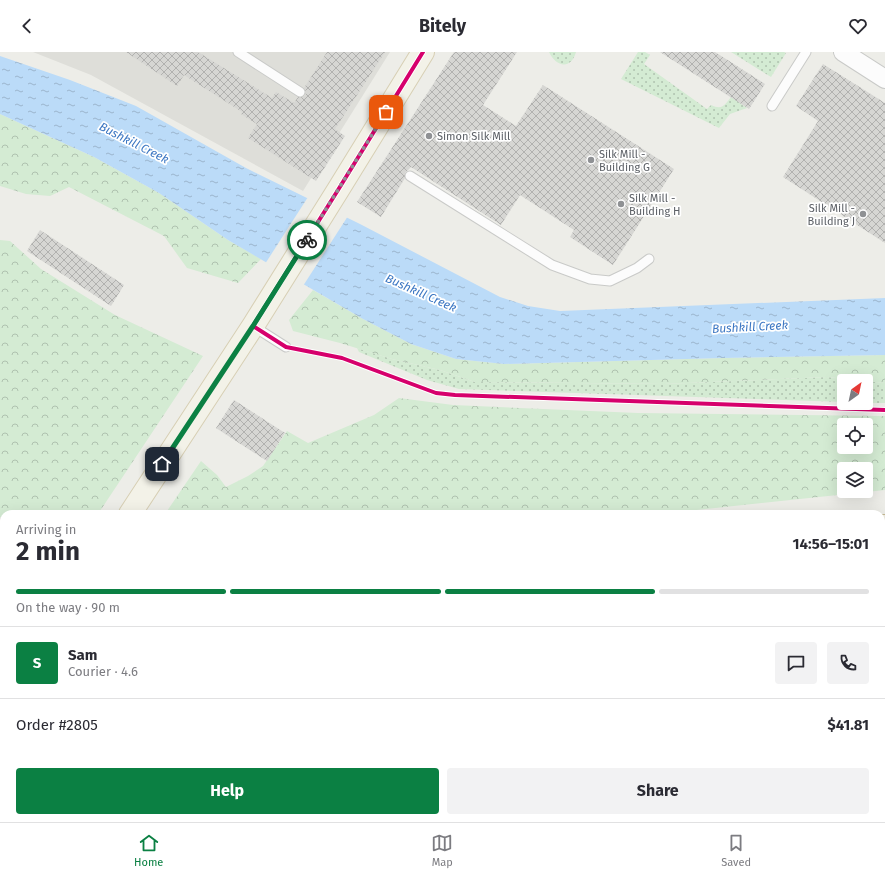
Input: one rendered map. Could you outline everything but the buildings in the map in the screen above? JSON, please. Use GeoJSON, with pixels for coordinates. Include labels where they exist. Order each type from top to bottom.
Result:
{"type":"FeatureCollection","features":[{"type":"Feature","properties":{"kind":"main road"},"geometry":{"type":"LineString","coordinates":[[133,510],[253,326],[423,52]]}},
{"type":"Feature","properties":{"kind":"street"},"geometry":{"type":"LineString","coordinates":[[842,52],[885,79]]}},
{"type":"Feature","properties":{"kind":"lane"},"geometry":{"type":"LineString","coordinates":[[238,52],[300,92]]}},
{"type":"Feature","properties":{"kind":"lane"},"geometry":{"type":"LineString","coordinates":[[772,106],[806,52]]}},
{"type":"Feature","properties":{"kind":"lane"},"geometry":{"type":"LineString","coordinates":[[410,176],[552,265],[590,279],[610,281],[637,268],[649,259]]}},
{"type":"Feature","properties":{"kind":"lane"},"geometry":{"type":"LineString","coordinates":[[253,326],[286,347]]}},
{"type":"Feature","properties":{"kind":"shaded area"},"geometry":{"type":"Polygon","coordinates":[[[33,52],[390,52],[303,191],[91,75],[33,52]]]}},
{"type":"Feature","properties":{"kind":"green space"},"geometry":{"type":"Polygon","coordinates":[[[549,52],[576,52],[571,62],[563,64],[555,61],[549,52]]]}},
{"type":"Feature","properties":{"kind":"green space"},"geometry":{"type":"Polygon","coordinates":[[[638,52],[645,52],[650,55],[644,64],[707,109],[711,105],[718,107],[722,106],[731,97],[747,108],[730,114],[719,128],[621,79],[638,52]]]}},
{"type":"Feature","properties":{"kind":"green space"},"geometry":{"type":"Polygon","coordinates":[[[731,52],[784,52],[786,53],[771,77],[731,52]]]}},
{"type":"Feature","properties":{"kind":"green space"},"geometry":{"type":"Polygon","coordinates":[[[0,114],[94,157],[159,193],[228,240],[261,259],[238,283],[187,268],[164,236],[69,187],[50,196],[26,194],[0,186],[0,114]]]}},
{"type":"Feature","properties":{"kind":"green space"},"geometry":{"type":"Polygon","coordinates":[[[0,240],[10,241],[41,269],[115,315],[203,356],[101,510],[0,510],[0,240]]]}},
{"type":"Feature","properties":{"kind":"green space"},"geometry":{"type":"Polygon","coordinates":[[[313,290],[363,319],[411,344],[456,359],[504,364],[885,355],[885,383],[873,382],[873,374],[837,374],[837,378],[827,377],[664,384],[475,382],[440,370],[392,359],[340,343],[293,331],[289,320],[313,290]]]}},
{"type":"Feature","properties":{"kind":"green space"},"geometry":{"type":"Polygon","coordinates":[[[357,348],[392,359],[440,370],[475,382],[664,384],[827,377],[837,378],[837,402],[459,389],[427,380],[359,352],[357,348]]]}},
{"type":"Feature","properties":{"kind":"green space"},"geometry":{"type":"Polygon","coordinates":[[[873,382],[885,383],[885,403],[873,403],[873,382]]]}},
{"type":"Feature","properties":{"kind":"green space"},"geometry":{"type":"Polygon","coordinates":[[[399,398],[453,405],[638,413],[885,416],[885,490],[873,491],[873,462],[837,462],[837,495],[697,510],[168,510],[201,461],[217,475],[226,487],[248,476],[263,466],[287,431],[308,443],[374,415],[399,398]]]}},
{"type":"Feature","properties":{"kind":"water","name":"Bushkill Creek"},"geometry":{"type":"Polygon","coordinates":[[[0,56],[70,80],[136,106],[246,168],[360,224],[500,297],[528,306],[560,311],[885,298],[885,355],[504,364],[456,359],[411,344],[363,319],[228,240],[159,193],[94,157],[0,114],[0,56]]]}},
{"type":"Feature","properties":{"kind":"pier"},"geometry":{"type":"Polygon","coordinates":[[[308,197],[348,216],[303,286],[265,264],[308,197]]]}},
{"type":"Feature","properties":{"kind":"cycle path"},"geometry":{"type":"LineString","coordinates":[[423,52],[253,326],[286,347],[342,358],[436,393],[455,395],[885,410]]}},
{"type":"Feature","properties":{"kind":"way so far"},"geometry":{"type":"LineString","coordinates":[[307,240],[386,112]]}},
{"type":"Feature","properties":{"kind":"place","name":"Simon Silk Mill"},"geometry":{"type":"Point","coordinates":[429,136]}},
{"type":"Feature","properties":{"kind":"place","name":"Silk Mill - Building G"},"geometry":{"type":"Point","coordinates":[591,160]}},
{"type":"Feature","properties":{"kind":"place","name":"Silk Mill - Building H"},"geometry":{"type":"Point","coordinates":[621,204]}},
{"type":"Feature","properties":{"kind":"place","name":"Silk Mill - Building J"},"geometry":{"type":"Point","coordinates":[863,214]}},
{"type":"Feature","properties":{"kind":"route"},"geometry":{"type":"LineString","coordinates":[[162,464],[253,326],[307,240]]}}]}
